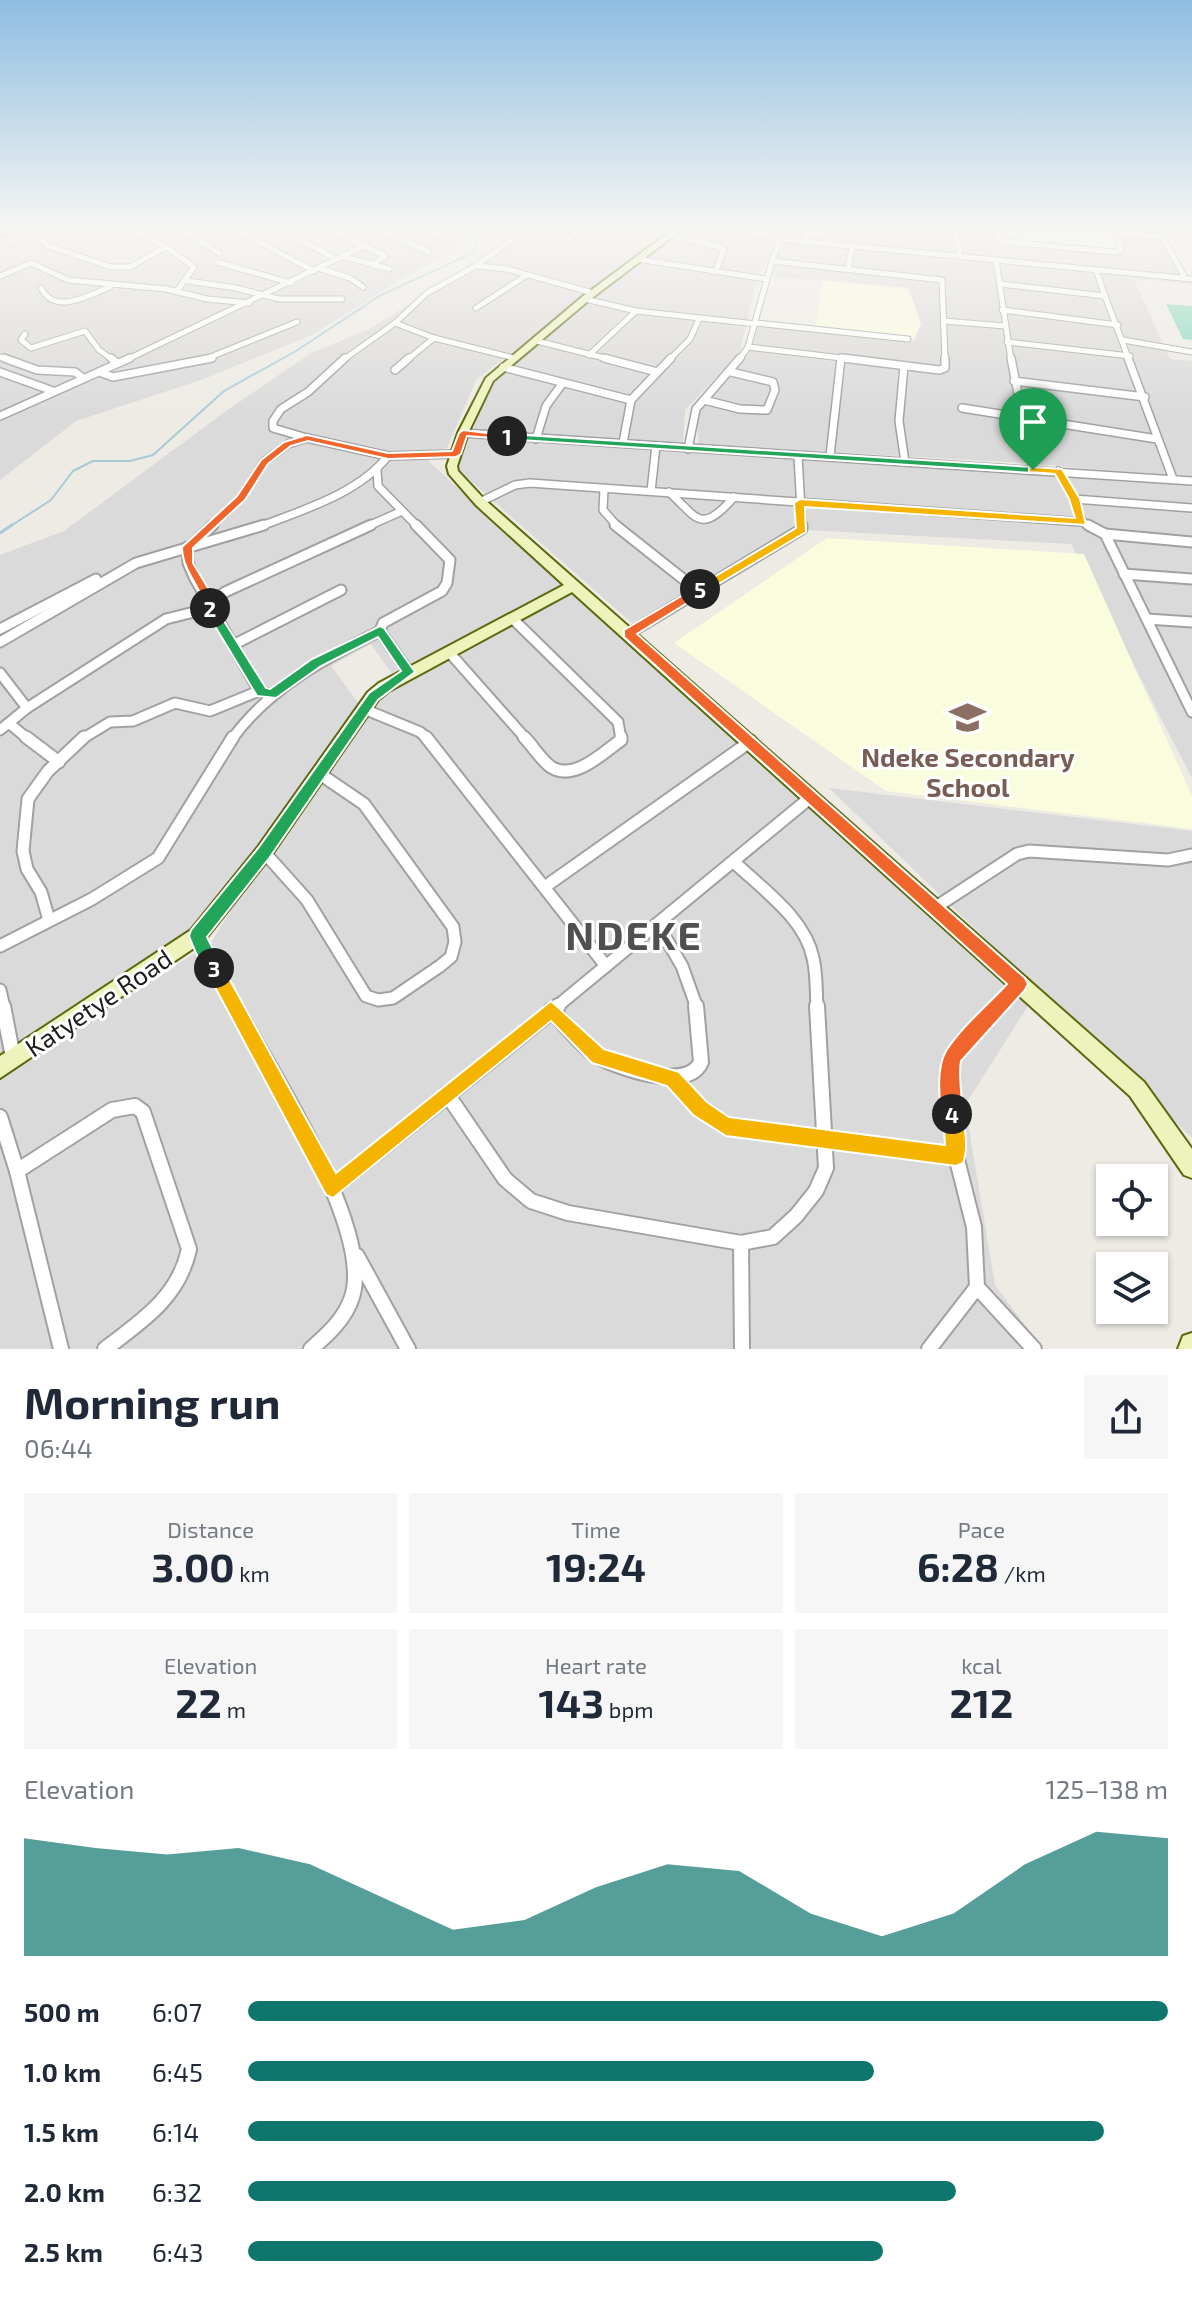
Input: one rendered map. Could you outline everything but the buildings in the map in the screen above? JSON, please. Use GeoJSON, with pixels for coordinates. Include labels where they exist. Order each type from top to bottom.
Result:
{"type":"FeatureCollection","features":[{"type":"Feature","properties":{"kind":"main road"},"geometry":{"type":"LineString","coordinates":[[596,291],[509,363],[481,393],[463,433],[453,472],[480,502],[1137,1089],[1192,1167]]}},
{"type":"Feature","properties":{"kind":"main road","name":"Katyetye Road"},"geometry":{"type":"LineString","coordinates":[[6,1064],[197,936],[264,852],[364,709],[384,687],[574,585]]}},
{"type":"Feature","properties":{"kind":"street"},"geometry":{"type":"LineString","coordinates":[[42,291],[45,296],[67,303],[100,291]]}},
{"type":"Feature","properties":{"kind":"street"},"geometry":{"type":"LineString","coordinates":[[177,291],[207,299],[249,303]]}},
{"type":"Feature","properties":{"kind":"street"},"geometry":{"type":"LineString","coordinates":[[246,291],[279,299],[342,299]]}},
{"type":"Feature","properties":{"kind":"street"},"geometry":{"type":"LineString","coordinates":[[0,416],[274,291]]}},
{"type":"Feature","properties":{"kind":"street"},"geometry":{"type":"LineString","coordinates":[[431,291],[395,323],[350,354],[308,392],[281,409],[273,421],[273,428],[388,456],[456,454]]}},
{"type":"Feature","properties":{"kind":"street"},"geometry":{"type":"LineString","coordinates":[[476,308],[502,291]]}},
{"type":"Feature","properties":{"kind":"street"},"geometry":{"type":"LineString","coordinates":[[574,291],[636,311],[908,339]]}},
{"type":"Feature","properties":{"kind":"street"},"geometry":{"type":"LineString","coordinates":[[688,449],[696,409],[731,372],[748,347],[763,291]]}},
{"type":"Feature","properties":{"kind":"street"},"geometry":{"type":"LineString","coordinates":[[748,347],[944,370],[943,291]]}},
{"type":"Feature","properties":{"kind":"street"},"geometry":{"type":"LineString","coordinates":[[1001,291],[1014,381],[1033,470]]}},
{"type":"Feature","properties":{"kind":"street"},"geometry":{"type":"LineString","coordinates":[[1061,291],[1105,296]]}},
{"type":"Feature","properties":{"kind":"street"},"geometry":{"type":"LineString","coordinates":[[1103,291],[1130,356],[1173,479]]}},
{"type":"Feature","properties":{"kind":"street"},"geometry":{"type":"LineString","coordinates":[[1002,310],[1118,325]]}},
{"type":"Feature","properties":{"kind":"street"},"geometry":{"type":"LineString","coordinates":[[589,355],[636,311]]}},
{"type":"Feature","properties":{"kind":"street"},"geometry":{"type":"LineString","coordinates":[[623,443],[631,400],[690,339],[699,319]]}},
{"type":"Feature","properties":{"kind":"street"},"geometry":{"type":"LineString","coordinates":[[944,321],[1005,326]]}},
{"type":"Feature","properties":{"kind":"street"},"geometry":{"type":"LineString","coordinates":[[99,372],[113,377],[202,362],[297,322]]}},
{"type":"Feature","properties":{"kind":"street"},"geometry":{"type":"LineString","coordinates":[[395,323],[562,384],[631,400]]}},
{"type":"Feature","properties":{"kind":"street"},"geometry":{"type":"LineString","coordinates":[[25,334],[21,340],[31,348],[85,331],[99,350],[117,363]]}},
{"type":"Feature","properties":{"kind":"street"},"geometry":{"type":"LineString","coordinates":[[395,370],[434,338]]}},
{"type":"Feature","properties":{"kind":"street"},"geometry":{"type":"LineString","coordinates":[[1123,340],[1192,352]]}},
{"type":"Feature","properties":{"kind":"street"},"geometry":{"type":"LineString","coordinates":[[537,341],[657,372]]}},
{"type":"Feature","properties":{"kind":"street"},"geometry":{"type":"LineString","coordinates":[[1007,342],[1130,356]]}},
{"type":"Feature","properties":{"kind":"street"},"geometry":{"type":"LineString","coordinates":[[0,357],[37,370],[75,372],[83,378]]}},
{"type":"Feature","properties":{"kind":"street"},"geometry":{"type":"LineString","coordinates":[[830,456],[841,358]]}},
{"type":"Feature","properties":{"kind":"street"},"geometry":{"type":"LineString","coordinates":[[904,366],[899,421],[905,462]]}},
{"type":"Feature","properties":{"kind":"street"},"geometry":{"type":"LineString","coordinates":[[0,372],[53,391]]}},
{"type":"Feature","properties":{"kind":"street"},"geometry":{"type":"LineString","coordinates":[[704,400],[740,409],[767,410],[775,390],[773,382],[731,372]]}},
{"type":"Feature","properties":{"kind":"street"},"geometry":{"type":"LineString","coordinates":[[1014,381],[1145,397]]}},
{"type":"Feature","properties":{"kind":"street"},"geometry":{"type":"LineString","coordinates":[[536,439],[546,406],[562,384]]}},
{"type":"Feature","properties":{"kind":"street"},"geometry":{"type":"LineString","coordinates":[[962,408],[1157,439]]}},
{"type":"Feature","properties":{"kind":"street"},"geometry":{"type":"LineString","coordinates":[[463,433],[1192,481]]}},
{"type":"Feature","properties":{"kind":"street"},"geometry":{"type":"LineString","coordinates":[[259,691],[188,563],[190,546],[241,498],[255,474],[275,453],[307,438]]}},
{"type":"Feature","properties":{"kind":"street"},"geometry":{"type":"LineString","coordinates":[[651,491],[656,446]]}},
{"type":"Feature","properties":{"kind":"street"},"geometry":{"type":"LineString","coordinates":[[0,642],[136,563],[250,531],[294,515],[377,470],[388,456]]}},
{"type":"Feature","properties":{"kind":"street"},"geometry":{"type":"LineString","coordinates":[[628,634],[802,529],[798,456]]}},
{"type":"Feature","properties":{"kind":"street"},"geometry":{"type":"LineString","coordinates":[[0,946],[92,899],[158,858],[234,736],[272,695],[316,663],[380,631],[383,623],[442,591],[450,571],[448,555],[378,486],[377,470]]}},
{"type":"Feature","properties":{"kind":"street"},"geometry":{"type":"LineString","coordinates":[[1058,471],[1074,499],[1082,522]]}},
{"type":"Feature","properties":{"kind":"street"},"geometry":{"type":"LineString","coordinates":[[480,502],[522,484],[669,492],[1082,522],[1105,534],[1192,542]]}},
{"type":"Feature","properties":{"kind":"street"},"geometry":{"type":"LineString","coordinates":[[604,489],[603,510],[611,522],[697,590]]}},
{"type":"Feature","properties":{"kind":"street"},"geometry":{"type":"LineString","coordinates":[[669,492],[688,515],[706,519],[715,517],[734,497]]}},
{"type":"Feature","properties":{"kind":"street"},"geometry":{"type":"LineString","coordinates":[[1074,499],[1192,508]]}},
{"type":"Feature","properties":{"kind":"street"},"geometry":{"type":"LineString","coordinates":[[0,730],[27,708],[166,619],[210,606],[225,592],[402,511]]}},
{"type":"Feature","properties":{"kind":"street"},"geometry":{"type":"LineString","coordinates":[[1105,534],[1192,712]]}},
{"type":"Feature","properties":{"kind":"street"},"geometry":{"type":"LineString","coordinates":[[0,629],[80,586],[119,572]]}},
{"type":"Feature","properties":{"kind":"street"},"geometry":{"type":"LineString","coordinates":[[1124,574],[1192,579]]}},
{"type":"Feature","properties":{"kind":"street"},"geometry":{"type":"LineString","coordinates":[[233,645],[341,590]]}},
{"type":"Feature","properties":{"kind":"street"},"geometry":{"type":"LineString","coordinates":[[449,652],[550,766],[557,771],[576,770],[621,740],[618,722],[513,619]]}},
{"type":"Feature","properties":{"kind":"street"},"geometry":{"type":"LineString","coordinates":[[1147,619],[1192,622]]}},
{"type":"Feature","properties":{"kind":"street"},"geometry":{"type":"LineString","coordinates":[[380,631],[409,672]]}},
{"type":"Feature","properties":{"kind":"street"},"geometry":{"type":"LineString","coordinates":[[0,673],[27,708]]}},
{"type":"Feature","properties":{"kind":"street"},"geometry":{"type":"LineString","coordinates":[[49,920],[41,892],[27,869],[23,851],[28,799],[48,771],[90,732],[110,722],[133,721],[175,703],[210,711],[259,691],[272,695]]}},
{"type":"Feature","properties":{"kind":"street"},"geometry":{"type":"LineString","coordinates":[[364,709],[420,732],[435,745],[606,966]]}},
{"type":"Feature","properties":{"kind":"street"},"geometry":{"type":"LineString","coordinates":[[10,724],[24,734],[38,751],[59,762]]}},
{"type":"Feature","properties":{"kind":"street"},"geometry":{"type":"LineString","coordinates":[[546,886],[751,741]]}},
{"type":"Feature","properties":{"kind":"street"},"geometry":{"type":"LineString","coordinates":[[264,852],[273,869],[298,887],[366,996],[378,1000],[393,998],[451,957],[455,942],[453,927],[364,804],[320,774]]}},
{"type":"Feature","properties":{"kind":"street"},"geometry":{"type":"LineString","coordinates":[[333,1188],[811,797]]}},
{"type":"Feature","properties":{"kind":"street"},"geometry":{"type":"LineString","coordinates":[[936,907],[1017,854],[1029,851],[1168,860],[1192,855]]}},
{"type":"Feature","properties":{"kind":"street"},"geometry":{"type":"LineString","coordinates":[[447,1094],[505,1179],[531,1201],[568,1213],[741,1243],[773,1237],[796,1216],[816,1191],[826,1168],[812,947],[801,930],[734,862]]}},
{"type":"Feature","properties":{"kind":"street"},"geometry":{"type":"LineString","coordinates":[[551,1010],[599,1056],[673,1079],[689,1077],[699,1068],[702,1050],[699,1018],[688,974],[658,925]]}},
{"type":"Feature","properties":{"kind":"street"},"geometry":{"type":"LineString","coordinates":[[197,936],[333,1188],[355,1253],[408,1349]]}},
{"type":"Feature","properties":{"kind":"street"},"geometry":{"type":"LineString","coordinates":[[1019,984],[953,1057],[949,1075],[956,1156],[974,1227],[977,1287],[1034,1349]]}},
{"type":"Feature","properties":{"kind":"street"},"geometry":{"type":"LineString","coordinates":[[0,990],[6,1064]]}},
{"type":"Feature","properties":{"kind":"street"},"geometry":{"type":"LineString","coordinates":[[673,1079],[700,1108],[726,1126],[956,1156]]}},
{"type":"Feature","properties":{"kind":"street"},"geometry":{"type":"LineString","coordinates":[[17,1171],[112,1110],[135,1106],[143,1112],[189,1249],[188,1265],[173,1293],[105,1349]]}},
{"type":"Feature","properties":{"kind":"street"},"geometry":{"type":"LineString","coordinates":[[0,1117],[17,1171],[61,1349]]}},
{"type":"Feature","properties":{"kind":"street"},"geometry":{"type":"LineString","coordinates":[[741,1243],[742,1349]]}},
{"type":"Feature","properties":{"kind":"street"},"geometry":{"type":"LineString","coordinates":[[311,1349],[341,1322],[352,1302],[356,1282],[355,1253]]}},
{"type":"Feature","properties":{"kind":"street"},"geometry":{"type":"LineString","coordinates":[[929,1349],[977,1287]]}},
{"type":"Feature","properties":{"kind":"shaded area"},"geometry":{"type":"Polygon","coordinates":[[[0,291],[382,291],[312,335],[204,379],[76,421],[0,480],[0,291]]]}},
{"type":"Feature","properties":{"kind":"shaded area"},"geometry":{"type":"Polygon","coordinates":[[[431,291],[591,291],[476,380],[447,448],[425,458],[1028,1006],[965,1105],[995,1285],[1043,1349],[0,1349],[0,1074],[210,944],[264,858],[396,680],[371,644],[331,666],[362,708],[202,937],[0,1063],[0,555],[64,531],[226,411],[311,353],[369,329],[431,291]]]}},
{"type":"Feature","properties":{"kind":"shaded area"},"geometry":{"type":"Polygon","coordinates":[[[604,291],[754,291],[740,352],[685,410],[683,446],[1192,481],[1192,778],[1071,544],[806,530],[632,623],[457,469],[465,436],[471,434],[491,386],[508,365],[604,291]]]}},
{"type":"Feature","properties":{"kind":"shaded area"},"geometry":{"type":"Polygon","coordinates":[[[821,291],[910,291],[921,324],[914,339],[816,328],[821,291]]]}},
{"type":"Feature","properties":{"kind":"shaded area"},"geometry":{"type":"Polygon","coordinates":[[[907,291],[1139,291],[1170,359],[1192,361],[1192,478],[1026,463],[699,445],[696,409],[738,362],[756,324],[915,341],[920,321],[907,291]]]}},
{"type":"Feature","properties":{"kind":"shaded area","name":"Ndeke Secondary School"},"geometry":{"type":"Polygon","coordinates":[[[827,538],[1084,554],[1192,796],[1192,829],[886,791],[674,643],[827,538]]]}},
{"type":"Feature","properties":{"kind":"shaded area"},"geometry":{"type":"Polygon","coordinates":[[[829,788],[1192,831],[1192,1138],[829,788]]]}},
{"type":"Feature","properties":{"kind":"green space"},"geometry":{"type":"Polygon","coordinates":[[[1166,304],[1192,306],[1192,340],[1183,339],[1166,304]]]}},
{"type":"Feature","properties":{"kind":"waterway"},"geometry":{"type":"LineString","coordinates":[[9,527],[51,500],[73,471],[93,461],[130,461],[153,455],[224,391],[296,351],[390,291]]}},
{"type":"Feature","properties":{"kind":"waterway"},"geometry":{"type":"LineString","coordinates":[[0,533],[9,527]]}},
{"type":"Feature","properties":{"kind":"place","name":"Ndeke Secondary School"},"geometry":{"type":"Point","coordinates":[968,717]}},
{"type":"Feature","properties":{"kind":"district","name":"NDEKE"},"geometry":{"type":"Point","coordinates":[634,934]}},
{"type":"Feature","properties":{"kind":"route"},"geometry":{"type":"LineString","coordinates":[[463,433],[1033,470],[1058,471],[1074,499],[1082,522],[800,503],[802,529],[628,634],[1019,984],[953,1057],[949,1075],[956,1156],[726,1126],[700,1108],[673,1079],[599,1056],[551,1010],[333,1188],[197,936],[264,852],[373,696],[409,672],[380,631],[316,663],[272,695],[259,691],[194,577],[188,563],[187,547],[241,498],[264,462],[288,444],[307,438],[388,456],[456,454],[463,433]]}}]}
